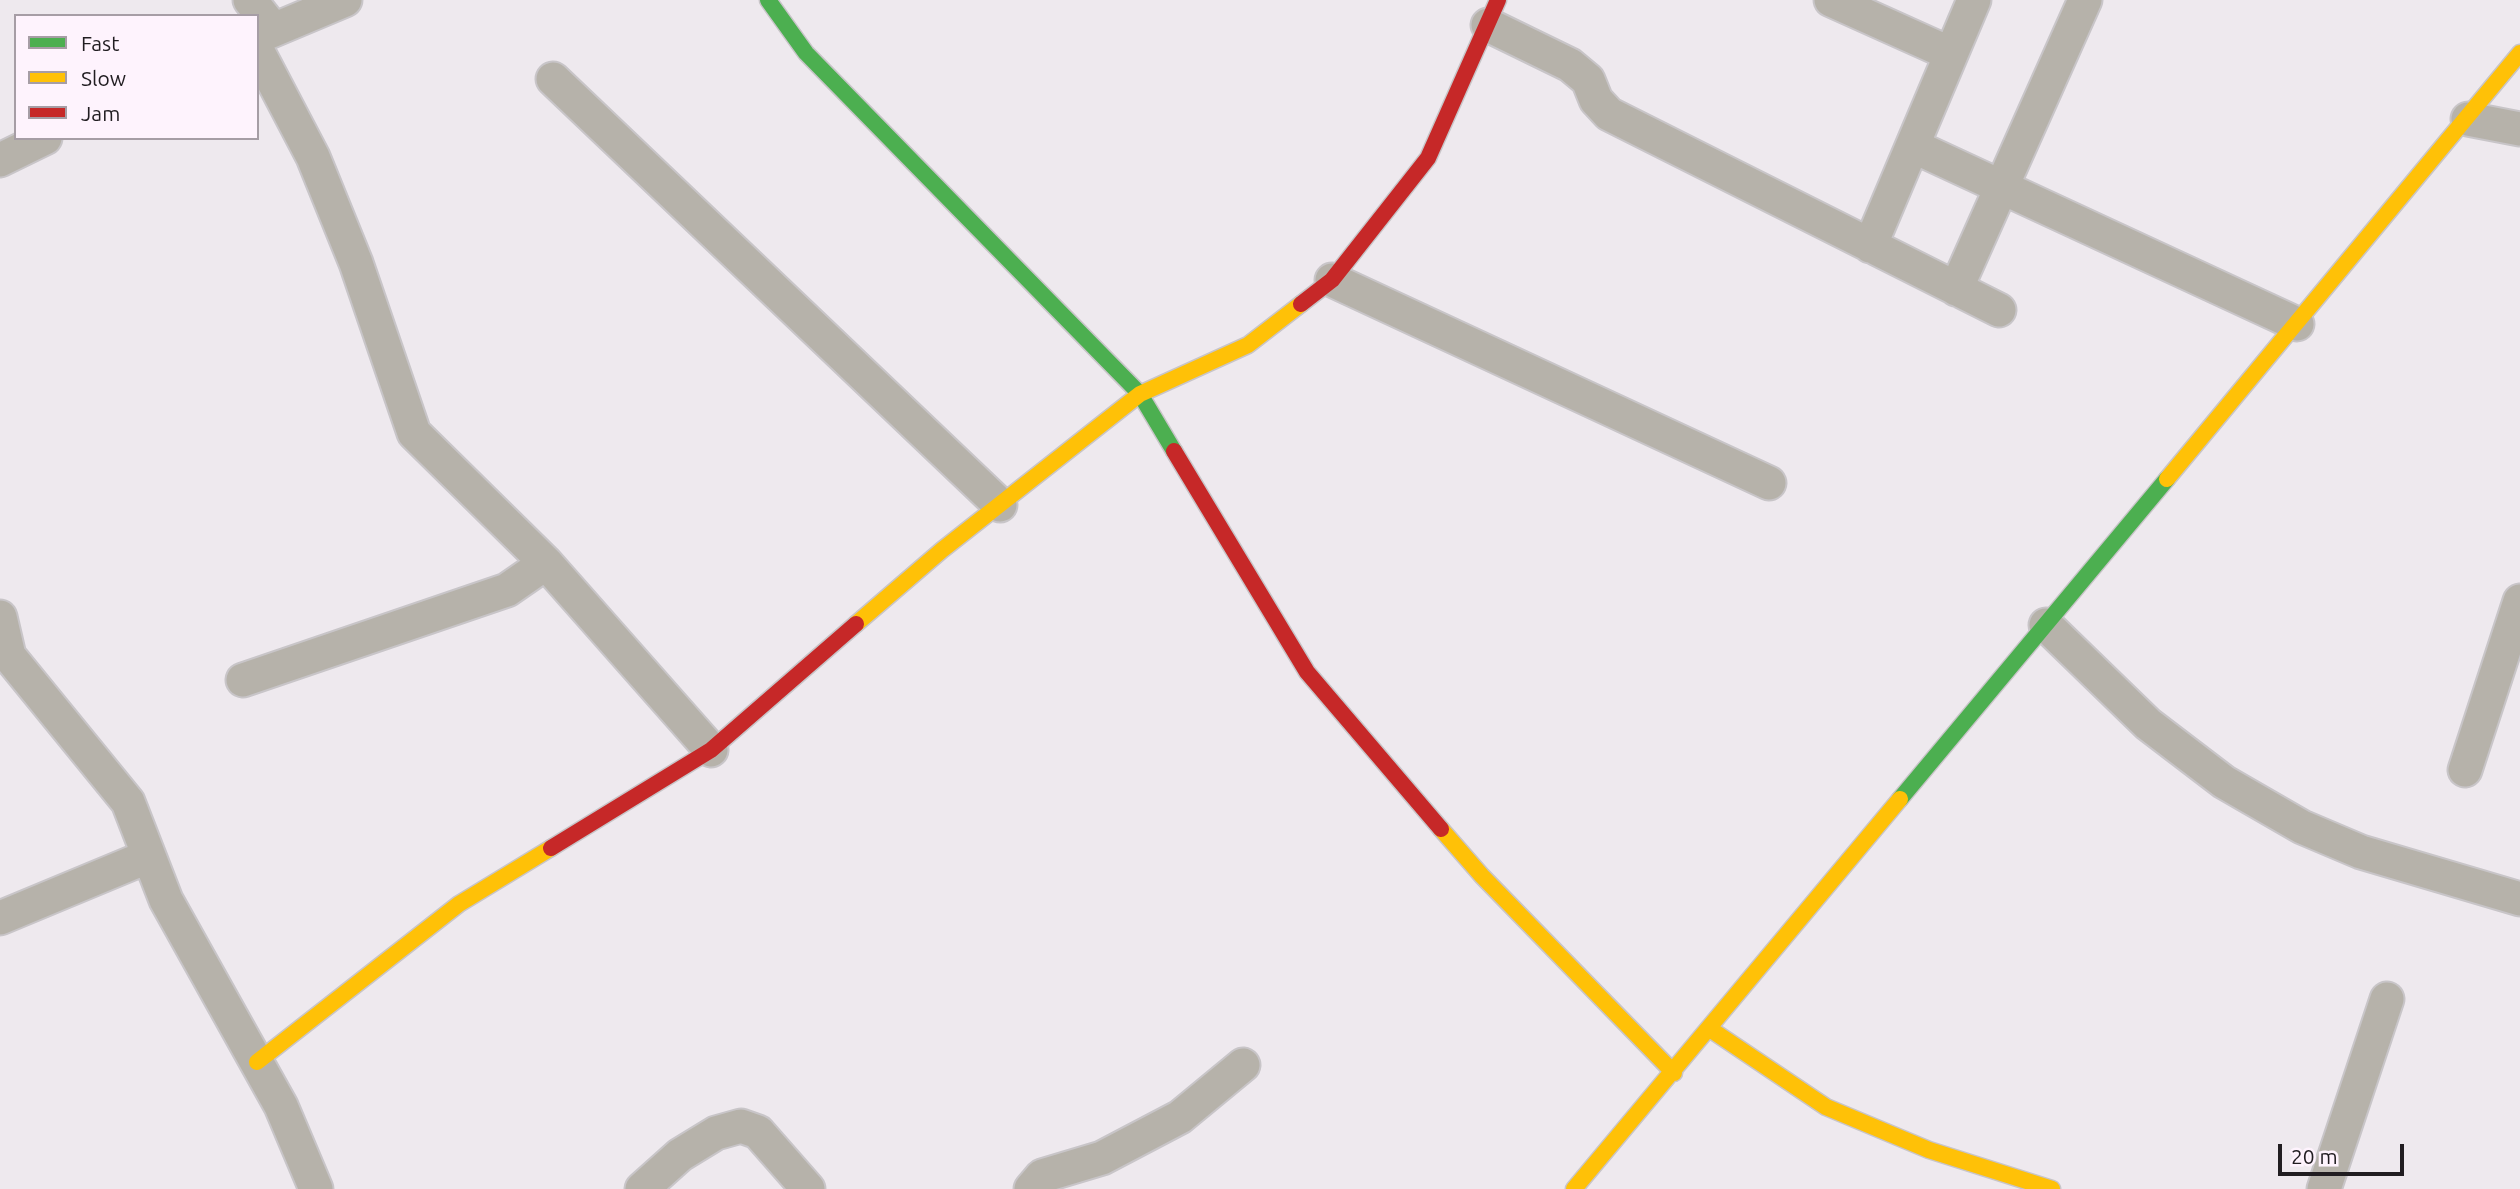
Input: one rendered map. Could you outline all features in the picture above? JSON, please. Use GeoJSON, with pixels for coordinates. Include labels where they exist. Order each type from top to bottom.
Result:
{"type":"FeatureCollection","features":[{"type":"Feature","properties":{"kind":"street"},"geometry":{"type":"LineString","coordinates":[[345,0],[262,39],[351,251],[414,433],[546,563],[711,750]]}},
{"type":"Feature","properties":{"kind":"street"},"geometry":{"type":"LineString","coordinates":[[768,0],[806,53],[1140,394],[1307,672],[1482,876],[1674,1073]]}},
{"type":"Feature","properties":{"kind":"street"},"geometry":{"type":"LineString","coordinates":[[1830,0],[1951,54]]}},
{"type":"Feature","properties":{"kind":"street"},"geometry":{"type":"LineString","coordinates":[[1870,246],[1974,0]]}},
{"type":"Feature","properties":{"kind":"street"},"geometry":{"type":"LineString","coordinates":[[1956,289],[2085,0]]}},
{"type":"Feature","properties":{"kind":"street"},"geometry":{"type":"LineString","coordinates":[[257,1062],[459,904],[711,750],[942,551],[1140,394],[1248,345],[1332,280],[1428,158],[1493,13],[1588,80],[1596,100],[1609,114],[1999,310]]}},
{"type":"Feature","properties":{"kind":"street"},"geometry":{"type":"LineString","coordinates":[[1574,1189],[1674,1073],[2468,119],[2520,53]]}},
{"type":"Feature","properties":{"kind":"street"},"geometry":{"type":"LineString","coordinates":[[553,79],[1000,505]]}},
{"type":"Feature","properties":{"kind":"street"},"geometry":{"type":"LineString","coordinates":[[2468,119],[2520,129]]}},
{"type":"Feature","properties":{"kind":"street"},"geometry":{"type":"LineString","coordinates":[[0,160],[41,140]]}},
{"type":"Feature","properties":{"kind":"street"},"geometry":{"type":"LineString","coordinates":[[1913,146],[2297,324]]}},
{"type":"Feature","properties":{"kind":"street"},"geometry":{"type":"LineString","coordinates":[[1332,280],[1769,483]]}},
{"type":"Feature","properties":{"kind":"street"},"geometry":{"type":"LineString","coordinates":[[243,680],[508,590],[546,563]]}},
{"type":"Feature","properties":{"kind":"street"},"geometry":{"type":"LineString","coordinates":[[2465,769],[2520,601]]}},
{"type":"Feature","properties":{"kind":"street"},"geometry":{"type":"LineString","coordinates":[[0,617],[9,656],[128,802],[166,900],[281,1106],[316,1189]]}},
{"type":"Feature","properties":{"kind":"street"},"geometry":{"type":"LineString","coordinates":[[2046,625],[2148,724],[2224,782],[2246,795],[2302,827],[2361,852],[2520,900]]}},
{"type":"Feature","properties":{"kind":"street"},"geometry":{"type":"LineString","coordinates":[[0,918],[149,856]]}},
{"type":"Feature","properties":{"kind":"street"},"geometry":{"type":"LineString","coordinates":[[2324,1189],[2387,999]]}},
{"type":"Feature","properties":{"kind":"street"},"geometry":{"type":"LineString","coordinates":[[1710,1029],[1826,1107],[1929,1150],[2052,1189]]}},
{"type":"Feature","properties":{"kind":"street"},"geometry":{"type":"LineString","coordinates":[[1031,1189],[1042,1176],[1102,1158],[1180,1117],[1242,1065]]}},
{"type":"Feature","properties":{"kind":"street"},"geometry":{"type":"LineString","coordinates":[[642,1189],[680,1155],[716,1133],[741,1126],[758,1132],[808,1189]]}},
{"type":"Feature","properties":{"kind":"traffic: fast"},"geometry":{"type":"LineString","coordinates":[[768,0],[806,53],[1140,394],[1174,451]]}},
{"type":"Feature","properties":{"kind":"traffic: fast"},"geometry":{"type":"LineString","coordinates":[[1900,799],[2167,479]]}},
{"type":"Feature","properties":{"kind":"traffic: slow"},"geometry":{"type":"LineString","coordinates":[[2167,479],[2520,53]]}},
{"type":"Feature","properties":{"kind":"traffic: slow"},"geometry":{"type":"LineString","coordinates":[[856,624],[942,550],[1140,394],[1248,345],[1301,304]]}},
{"type":"Feature","properties":{"kind":"traffic: slow"},"geometry":{"type":"LineString","coordinates":[[1574,1189],[1900,799]]}},
{"type":"Feature","properties":{"kind":"traffic: slow"},"geometry":{"type":"LineString","coordinates":[[1441,829],[1482,876],[1674,1073]]}},
{"type":"Feature","properties":{"kind":"traffic: slow"},"geometry":{"type":"LineString","coordinates":[[257,1062],[459,904],[551,848]]}},
{"type":"Feature","properties":{"kind":"traffic: slow"},"geometry":{"type":"LineString","coordinates":[[1710,1029],[1826,1107],[1929,1150],[2052,1189]]}},
{"type":"Feature","properties":{"kind":"traffic: jam"},"geometry":{"type":"LineString","coordinates":[[1301,304],[1332,280],[1428,158],[1498,0]]}},
{"type":"Feature","properties":{"kind":"traffic: jam"},"geometry":{"type":"LineString","coordinates":[[1174,451],[1307,672],[1441,829]]}},
{"type":"Feature","properties":{"kind":"traffic: jam"},"geometry":{"type":"LineString","coordinates":[[551,848],[711,750],[856,624]]}}]}
